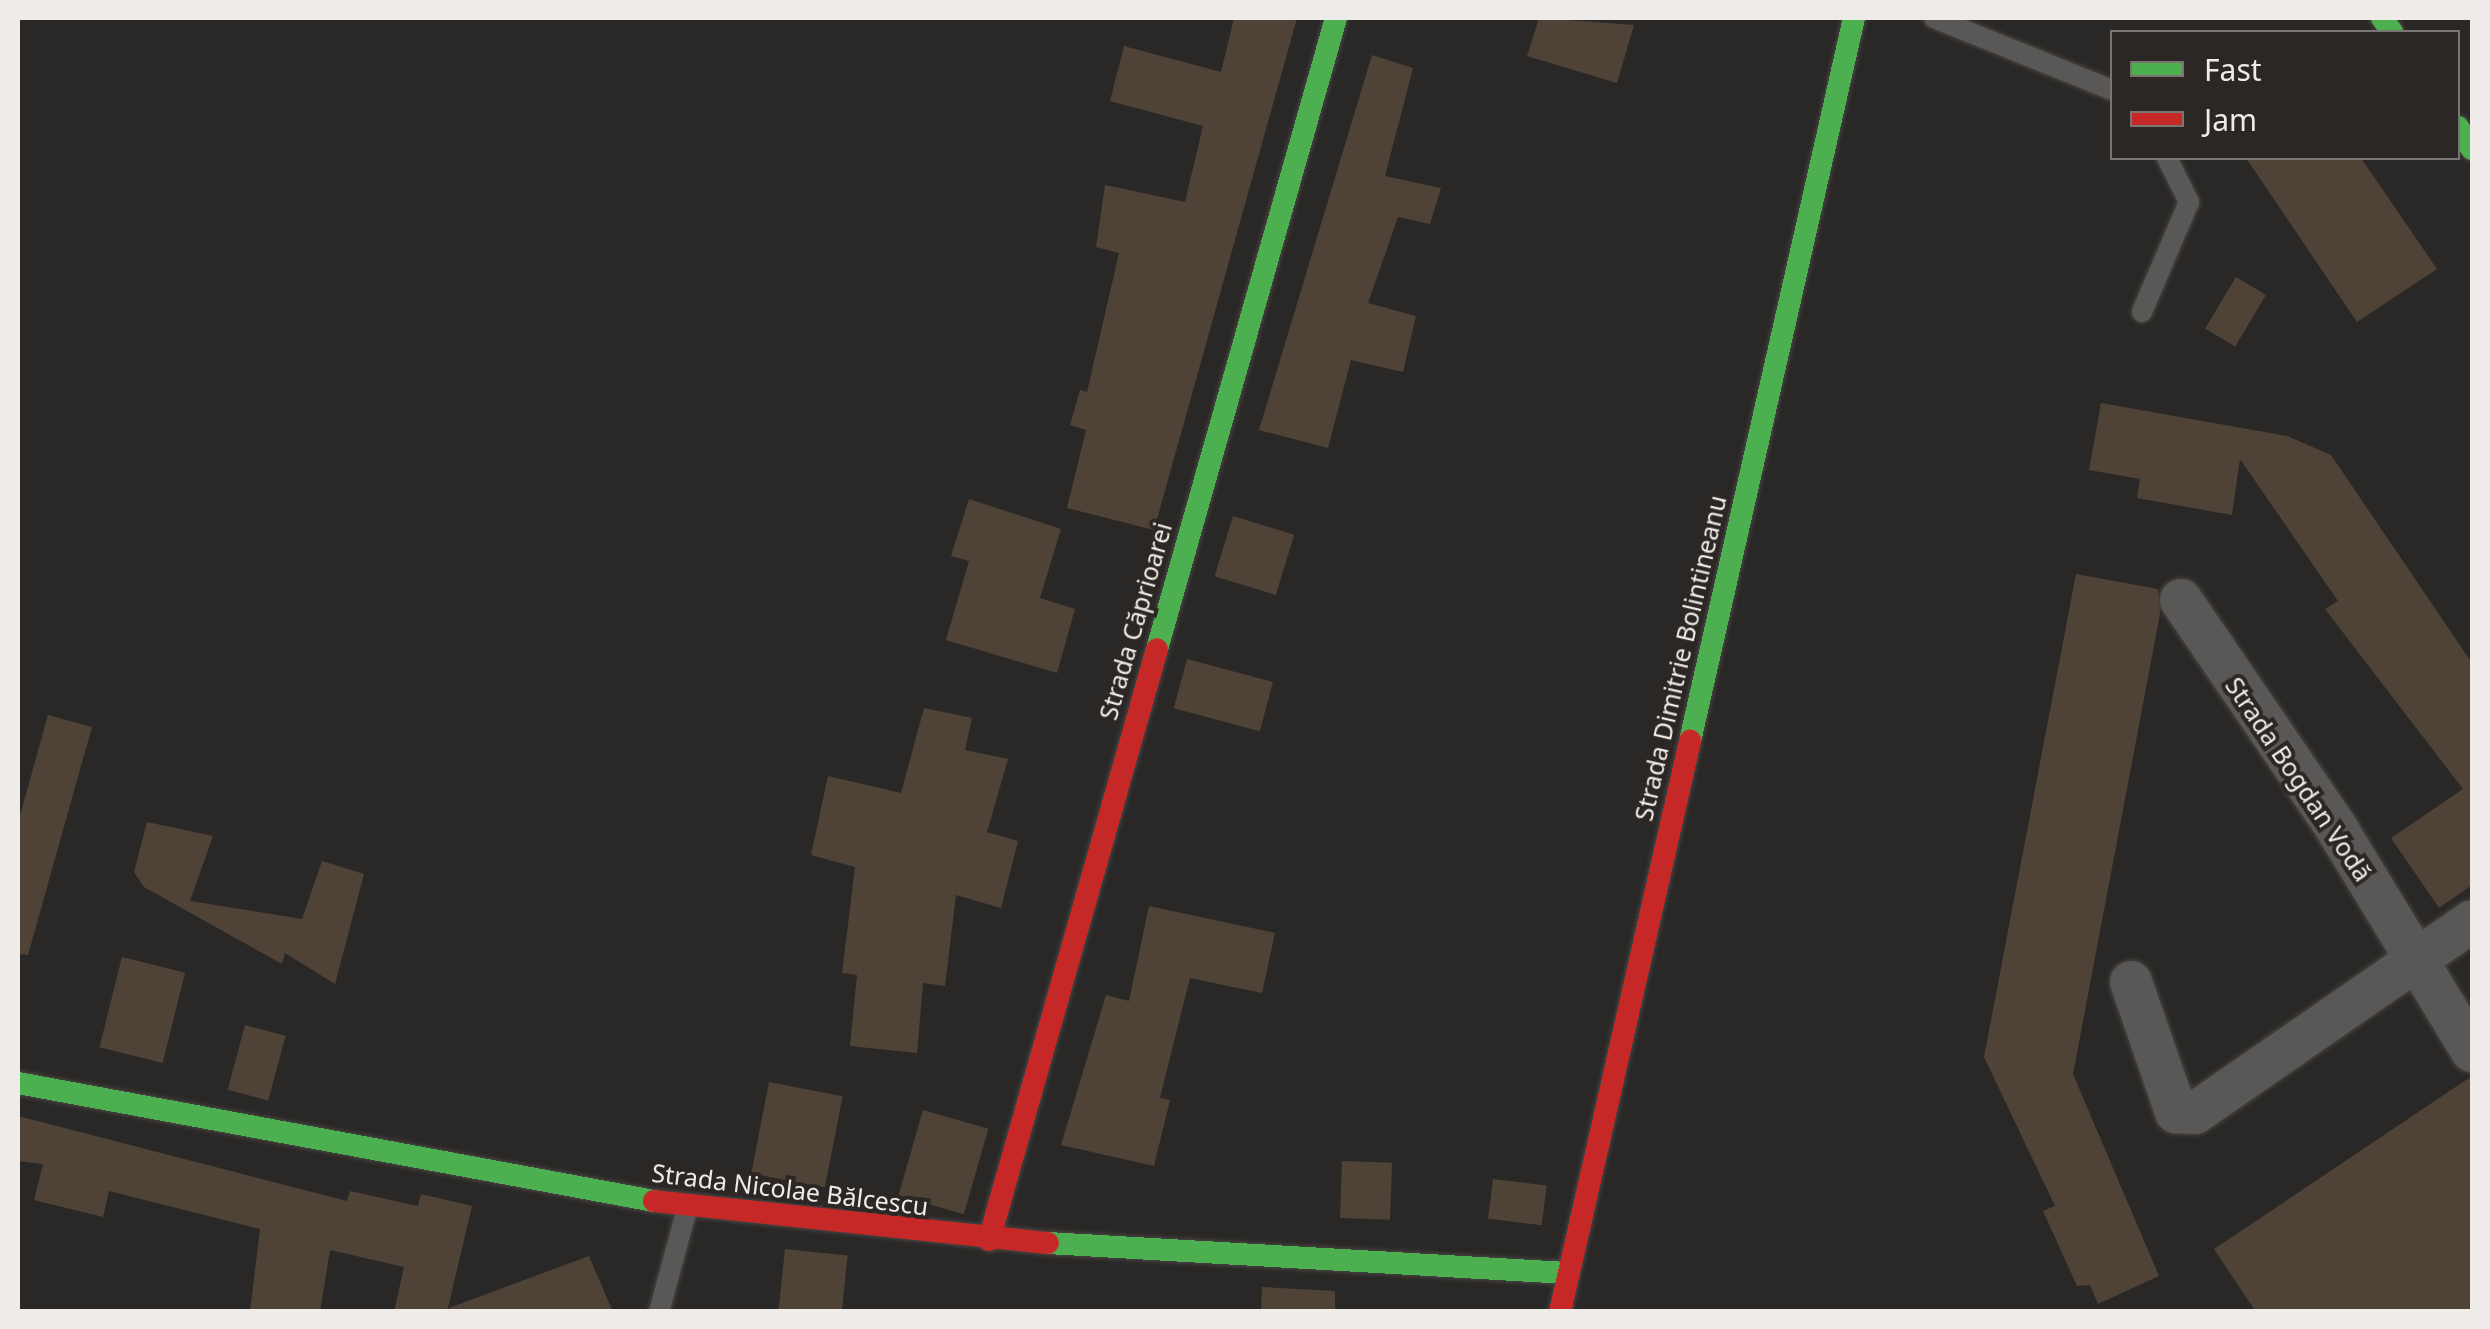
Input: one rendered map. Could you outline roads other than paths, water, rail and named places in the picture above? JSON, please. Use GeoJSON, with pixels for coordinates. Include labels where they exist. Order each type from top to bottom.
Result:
{"type":"FeatureCollection","features":[{"type":"Feature","properties":{"kind":"street","name":"Strada Căprioarei"},"geometry":{"type":"LineString","coordinates":[[989,1240],[1336,18]]}},
{"type":"Feature","properties":{"kind":"street","name":"Strada Dimitrie Bolintineanu"},"geometry":{"type":"LineString","coordinates":[[1560,1312],[1566,1272],[1854,18]]}},
{"type":"Feature","properties":{"kind":"street","name":"Strada Bogdan Vodă"},"geometry":{"type":"LineString","coordinates":[[2180,600],[2337,829],[2411,961],[2472,1051]]}},
{"type":"Feature","properties":{"kind":"street"},"geometry":{"type":"LineString","coordinates":[[2131,982],[2176,1112],[2195,1113],[2472,921]]}},
{"type":"Feature","properties":{"kind":"street","name":"Strada Nicolae Bălcescu"},"geometry":{"type":"LineString","coordinates":[[18,1083],[687,1207],[989,1240],[1566,1272]]}},
{"type":"Feature","properties":{"kind":"lane"},"geometry":{"type":"LineString","coordinates":[[1934,18],[2110,89]]}},
{"type":"Feature","properties":{"kind":"lane"},"geometry":{"type":"LineString","coordinates":[[2142,312],[2189,202],[2168,160]]}},
{"type":"Feature","properties":{"kind":"lane"},"geometry":{"type":"LineString","coordinates":[[659,1312],[687,1207]]}}]}
